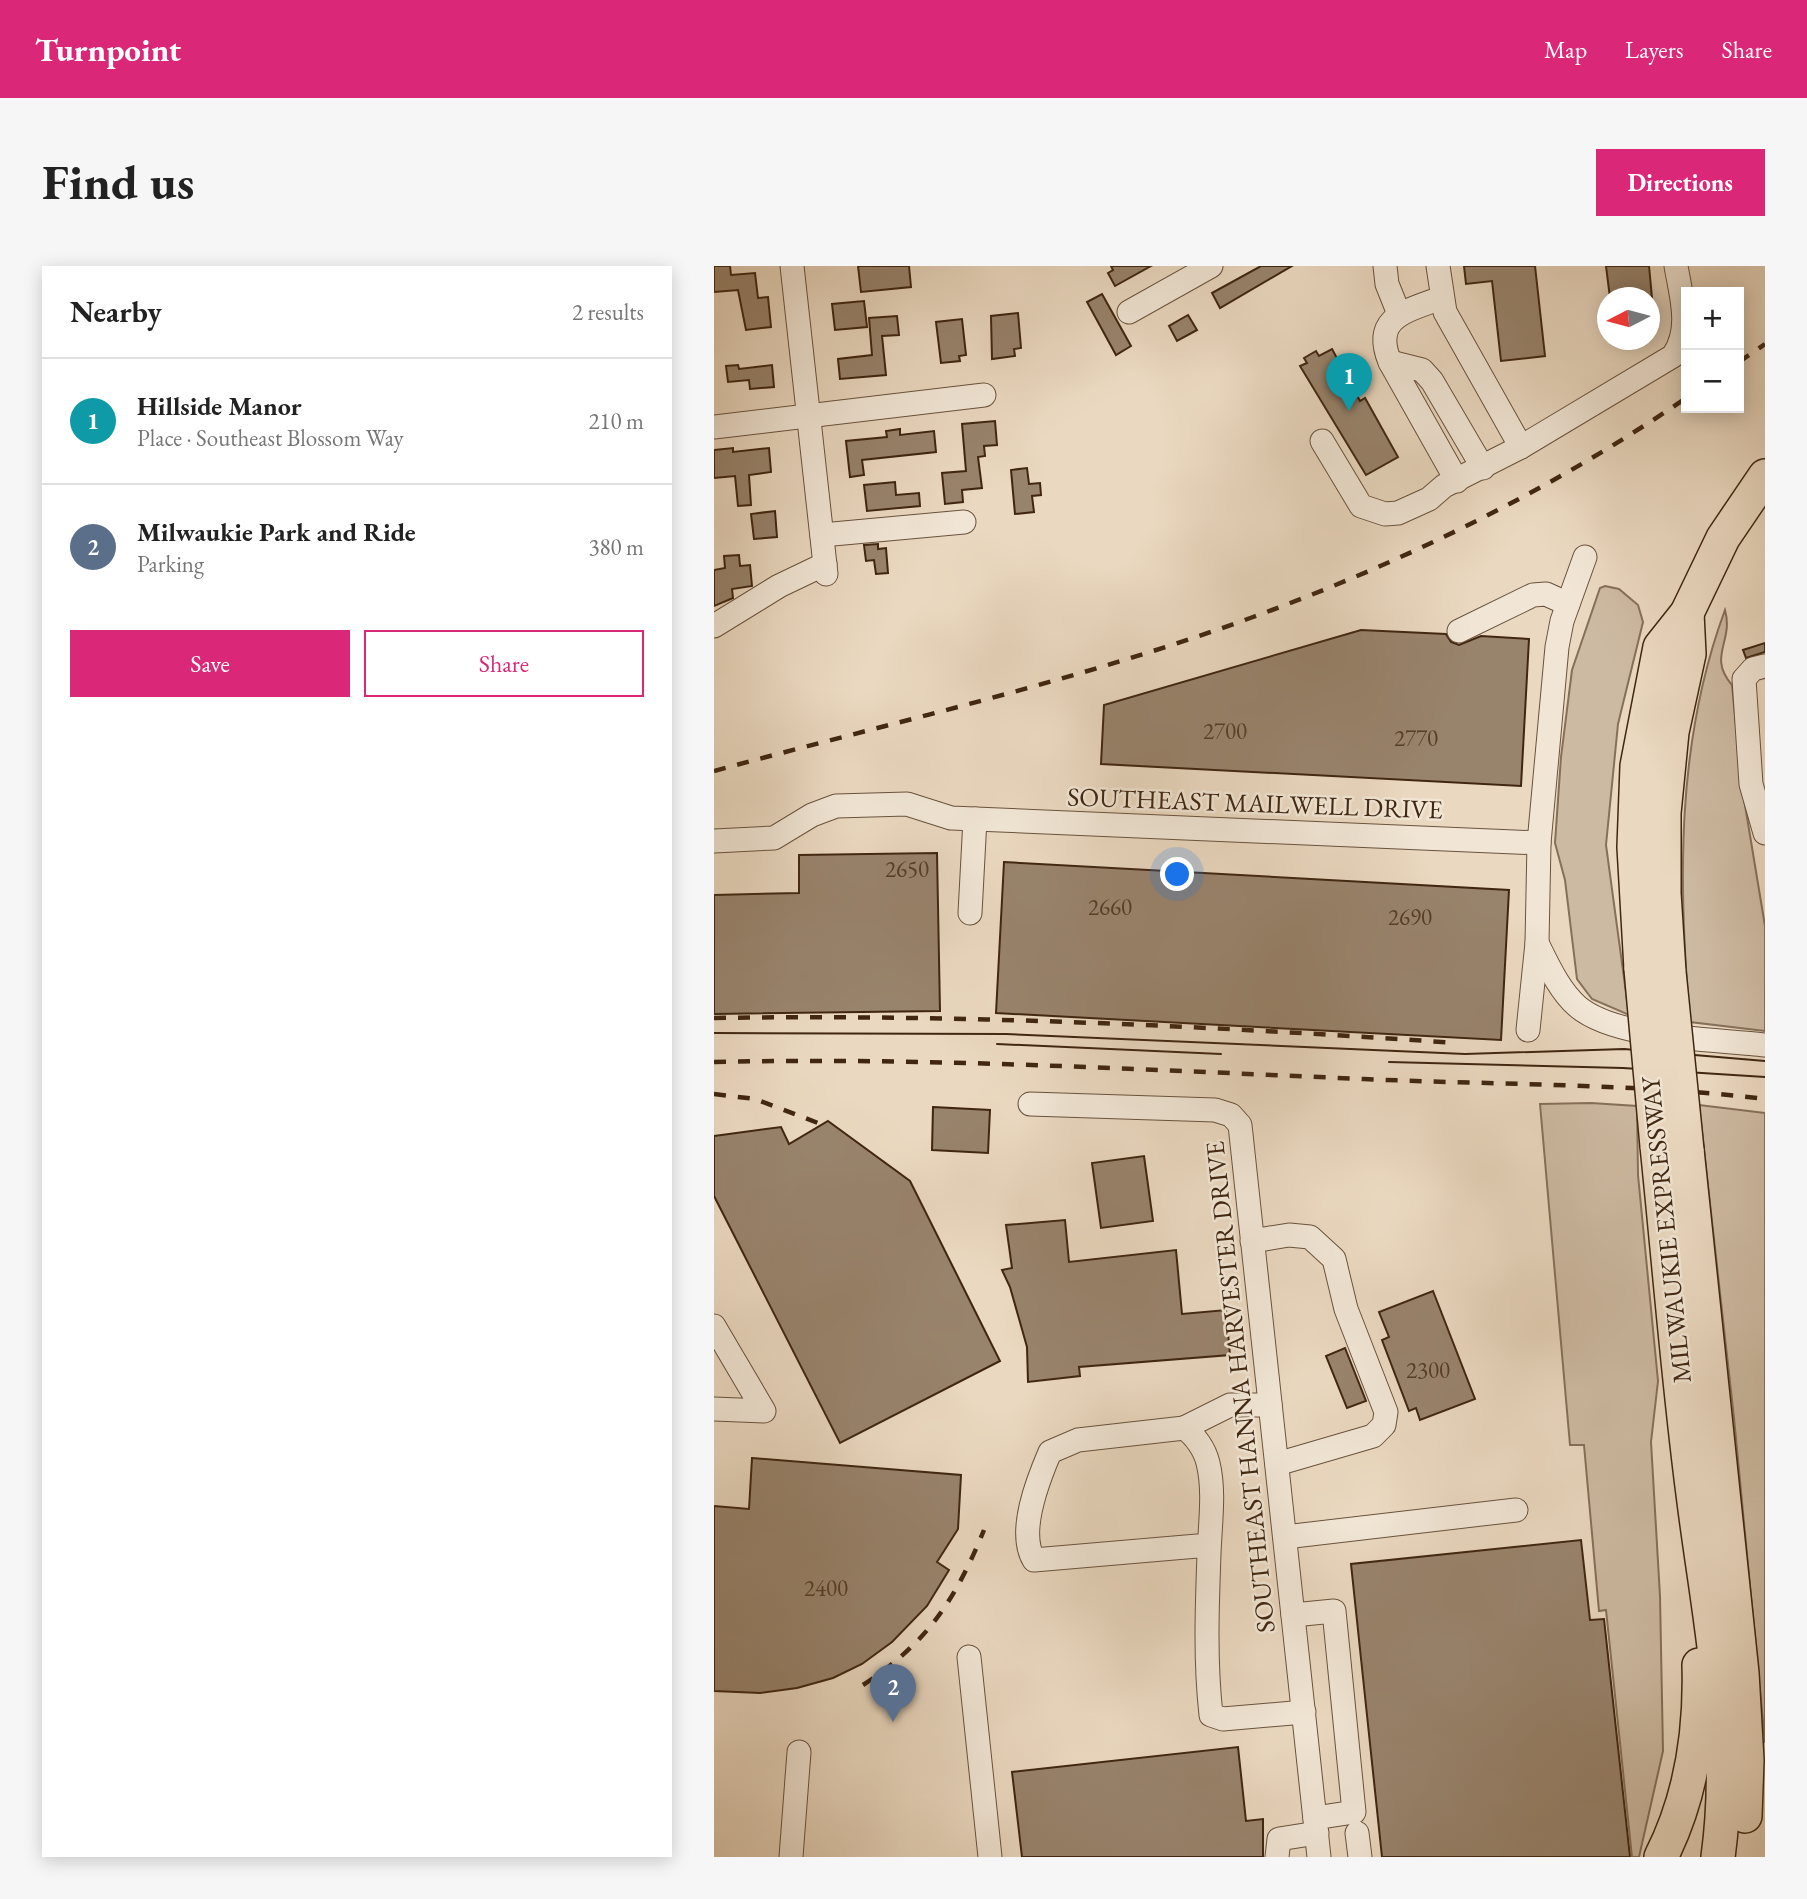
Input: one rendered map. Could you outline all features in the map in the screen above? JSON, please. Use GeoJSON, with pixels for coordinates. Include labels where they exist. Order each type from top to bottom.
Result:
{"type":"FeatureCollection","features":[{"type":"Feature","properties":{"kind":"highway","name":"MILWAUKIE EXPRESSWAY"},"geometry":{"type":"LineString","coordinates":[[1718,1857],[1723,1762],[1719,1676],[1693,1494],[1672,1148],[1655,970],[1664,893],[1664,813],[1672,732],[1689,654],[1687,613],[1723,538],[1765,477]]}},
{"type":"Feature","properties":{"kind":"highway","name":"MILWAUKIE EXPRESSWAY"},"geometry":{"type":"LineString","coordinates":[[1672,1148],[1742,1673],[1747,1760],[1741,1857]]}},
{"type":"Feature","properties":{"kind":"highway"},"geometry":{"type":"LineString","coordinates":[[1661,1857],[1677,1820],[1688,1784],[1699,1687],[1693,1494]]}},
{"type":"Feature","properties":{"kind":"street"},"geometry":{"type":"LineString","coordinates":[[714,626],[779,586],[825,569],[792,266]]}},
{"type":"Feature","properties":{"kind":"street"},"geometry":{"type":"LineString","coordinates":[[1129,312],[1211,266]]}},
{"type":"Feature","properties":{"kind":"street"},"geometry":{"type":"LineString","coordinates":[[1385,266],[1387,284],[1399,314]]}},
{"type":"Feature","properties":{"kind":"street"},"geometry":{"type":"LineString","coordinates":[[1438,266],[1445,312],[1521,447]]}},
{"type":"Feature","properties":{"kind":"street"},"geometry":{"type":"LineString","coordinates":[[1322,441],[1357,502],[1371,511],[1398,513],[1521,447],[1674,356],[1682,344],[1685,331],[1676,266]]}},
{"type":"Feature","properties":{"kind":"street"},"geometry":{"type":"LineString","coordinates":[[1441,298],[1399,314],[1389,323],[1384,336],[1390,362],[1457,481]]}},
{"type":"Feature","properties":{"kind":"street"},"geometry":{"type":"LineString","coordinates":[[1390,362],[1422,370],[1432,381],[1483,467]]}},
{"type":"Feature","properties":{"kind":"street"},"geometry":{"type":"LineString","coordinates":[[714,427],[984,395]]}},
{"type":"Feature","properties":{"kind":"street"},"geometry":{"type":"LineString","coordinates":[[822,535],[964,522]]}},
{"type":"Feature","properties":{"kind":"street"},"geometry":{"type":"LineString","coordinates":[[1528,1030],[1536,943],[1539,843],[1557,647],[1567,604],[1585,557]]}},
{"type":"Feature","properties":{"kind":"street"},"geometry":{"type":"LineString","coordinates":[[1459,631],[1533,596],[1546,594],[1567,604]]}},
{"type":"Feature","properties":{"kind":"street"},"geometry":{"type":"LineString","coordinates":[[1765,666],[1753,669],[1744,679],[1765,832]]}},
{"type":"Feature","properties":{"kind":"street","name":"SOUTHEAST MAILWELL DRIVE"},"geometry":{"type":"LineString","coordinates":[[714,841],[774,838],[812,815],[836,806],[907,804],[942,817],[1539,843]]}},
{"type":"Feature","properties":{"kind":"street"},"geometry":{"type":"LineString","coordinates":[[970,913],[975,819]]}},
{"type":"Feature","properties":{"kind":"street"},"geometry":{"type":"LineString","coordinates":[[1536,943],[1555,978],[1578,1007],[1615,1026],[1765,1045]]}},
{"type":"Feature","properties":{"kind":"street","name":"SOUTHEAST HANNA HARVESTER DRIVE"},"geometry":{"type":"LineString","coordinates":[[1030,1104],[1215,1110],[1231,1115],[1240,1125],[1319,1857]]}},
{"type":"Feature","properties":{"kind":"street"},"geometry":{"type":"LineString","coordinates":[[1252,1241],[1289,1235],[1310,1237],[1334,1259],[1346,1309],[1386,1412],[1384,1425],[1373,1436],[1277,1464]]}},
{"type":"Feature","properties":{"kind":"street"},"geometry":{"type":"LineString","coordinates":[[714,1326],[764,1411],[714,1409]]}},
{"type":"Feature","properties":{"kind":"street"},"geometry":{"type":"LineString","coordinates":[[1209,1545],[1034,1560],[1028,1549],[1031,1502],[1050,1452],[1078,1440],[1184,1428],[1230,1405],[1270,1405]]}},
{"type":"Feature","properties":{"kind":"street"},"geometry":{"type":"LineString","coordinates":[[1184,1428],[1190,1432],[1207,1460],[1211,1489],[1206,1626],[1211,1715],[1223,1719],[1304,1712]]}},
{"type":"Feature","properties":{"kind":"street"},"geometry":{"type":"LineString","coordinates":[[1285,1537],[1516,1510]]}},
{"type":"Feature","properties":{"kind":"street"},"geometry":{"type":"LineString","coordinates":[[1278,1848],[1316,1825],[1354,1812],[1334,1611],[1293,1615]]}},
{"type":"Feature","properties":{"kind":"street"},"geometry":{"type":"LineString","coordinates":[[969,1657],[990,1857]]}},
{"type":"Feature","properties":{"kind":"street"},"geometry":{"type":"LineString","coordinates":[[1308,1751],[1347,1748]]}},
{"type":"Feature","properties":{"kind":"street"},"geometry":{"type":"LineString","coordinates":[[791,1857],[799,1752]]}},
{"type":"Feature","properties":{"kind":"street"},"geometry":{"type":"LineString","coordinates":[[1357,1833],[1360,1857]]}},
{"type":"Feature","properties":{"kind":"shaded area"},"geometry":{"type":"Polygon","coordinates":[[[1605,586],[1619,589],[1638,605],[1643,622],[1618,724],[1606,845],[1629,1015],[1592,999],[1577,979],[1565,880],[1555,843],[1561,757],[1572,670],[1600,588],[1605,586]]]}},
{"type":"Feature","properties":{"kind":"shaded area"},"geometry":{"type":"Polygon","coordinates":[[[1725,610],[1727,621],[1722,666],[1732,685],[1742,787],[1765,926],[1765,1031],[1690,1022],[1683,866],[1689,762],[1709,660],[1725,610]]]}},
{"type":"Feature","properties":{"kind":"shaded area"},"geometry":{"type":"Polygon","coordinates":[[[1540,1104],[1637,1106],[1638,1175],[1658,1381],[1651,1442],[1660,1596],[1663,1751],[1639,1857],[1632,1857],[1606,1610],[1599,1611],[1584,1445],[1570,1445],[1540,1104]]]}},
{"type":"Feature","properties":{"kind":"shaded area"},"geometry":{"type":"Polygon","coordinates":[[[1699,1105],[1765,1113],[1765,1743],[1734,1418],[1699,1105]]]}},
{"type":"Feature","properties":{"kind":"building"},"geometry":{"type":"Polygon","coordinates":[[[714,266],[730,266],[731,275],[755,273],[758,298],[768,297],[771,327],[746,330],[738,290],[714,292],[714,266]]]}},
{"type":"Feature","properties":{"kind":"building"},"geometry":{"type":"Polygon","coordinates":[[[858,266],[909,266],[911,287],[861,292],[858,266]]]}},
{"type":"Feature","properties":{"kind":"building"},"geometry":{"type":"Polygon","coordinates":[[[1111,266],[1151,266],[1115,286],[1108,273],[1113,270],[1111,266]]]}},
{"type":"Feature","properties":{"kind":"building"},"geometry":{"type":"Polygon","coordinates":[[[1261,266],[1292,266],[1220,308],[1212,293],[1261,266]]]}},
{"type":"Feature","properties":{"kind":"building"},"geometry":{"type":"Polygon","coordinates":[[[1464,266],[1535,266],[1545,356],[1501,361],[1492,281],[1466,284],[1464,266]]]}},
{"type":"Feature","properties":{"kind":"building"},"geometry":{"type":"Polygon","coordinates":[[[1606,266],[1649,266],[1651,287],[1609,287],[1606,266]]]}},
{"type":"Feature","properties":{"kind":"building"},"geometry":{"type":"Polygon","coordinates":[[[1102,294],[1131,346],[1116,355],[1087,302],[1102,294]]]}},
{"type":"Feature","properties":{"kind":"building"},"geometry":{"type":"Polygon","coordinates":[[[864,301],[867,327],[835,330],[832,304],[864,301]]]}},
{"type":"Feature","properties":{"kind":"building"},"geometry":{"type":"Polygon","coordinates":[[[1018,313],[1021,348],[1014,349],[1015,356],[992,359],[991,316],[1018,313]]]}},
{"type":"Feature","properties":{"kind":"building"},"geometry":{"type":"Polygon","coordinates":[[[1188,315],[1197,330],[1177,341],[1169,326],[1188,315]]]}},
{"type":"Feature","properties":{"kind":"building"},"geometry":{"type":"Polygon","coordinates":[[[897,316],[899,335],[882,336],[886,375],[840,379],[838,359],[872,355],[869,318],[897,316]]]}},
{"type":"Feature","properties":{"kind":"building"},"geometry":{"type":"Polygon","coordinates":[[[962,319],[966,355],[959,356],[960,361],[941,363],[936,322],[962,319]]]}},
{"type":"Feature","properties":{"kind":"building"},"geometry":{"type":"Polygon","coordinates":[[[1332,349],[1360,401],[1365,398],[1398,457],[1366,475],[1300,366],[1307,363],[1304,358],[1316,351],[1319,356],[1332,349]]]}},
{"type":"Feature","properties":{"kind":"building"},"geometry":{"type":"Polygon","coordinates":[[[738,365],[739,369],[772,365],[774,387],[750,389],[749,380],[728,382],[726,366],[738,365]]]}},
{"type":"Feature","properties":{"kind":"building"},"geometry":{"type":"Polygon","coordinates":[[[995,421],[997,445],[984,446],[985,456],[978,457],[982,488],[962,490],[963,502],[945,504],[942,473],[966,471],[962,424],[995,421]]]}},
{"type":"Feature","properties":{"kind":"building"},"geometry":{"type":"Polygon","coordinates":[[[900,429],[900,435],[934,431],[936,452],[862,460],[864,475],[850,477],[846,441],[887,437],[886,431],[900,429]]]}},
{"type":"Feature","properties":{"kind":"building"},"geometry":{"type":"Polygon","coordinates":[[[733,448],[733,452],[769,448],[771,472],[749,475],[751,505],[738,506],[735,476],[714,478],[714,450],[733,448]]]}},
{"type":"Feature","properties":{"kind":"building"},"geometry":{"type":"Polygon","coordinates":[[[1027,468],[1029,484],[1040,483],[1041,495],[1032,496],[1034,512],[1015,514],[1011,470],[1027,468]]]}},
{"type":"Feature","properties":{"kind":"building"},"geometry":{"type":"Polygon","coordinates":[[[895,482],[896,495],[919,493],[920,506],[867,511],[864,485],[895,482]]]}},
{"type":"Feature","properties":{"kind":"building"},"geometry":{"type":"Polygon","coordinates":[[[775,511],[777,537],[754,539],[751,514],[775,511]]]}},
{"type":"Feature","properties":{"kind":"building"},"geometry":{"type":"Polygon","coordinates":[[[878,544],[878,549],[886,548],[888,573],[876,574],[874,560],[866,561],[864,545],[878,544]]]}},
{"type":"Feature","properties":{"kind":"building"},"geometry":{"type":"Polygon","coordinates":[[[739,555],[740,566],[750,565],[752,586],[732,589],[733,598],[714,606],[714,570],[725,568],[724,556],[739,555]]]}},
{"type":"Feature","properties":{"kind":"building"},"geometry":{"type":"Polygon","coordinates":[[[1361,630],[1446,634],[1451,642],[1459,645],[1481,636],[1529,639],[1521,786],[1101,764],[1104,705],[1361,630]]]}},
{"type":"Feature","properties":{"kind":"building"},"geometry":{"type":"Polygon","coordinates":[[[1765,643],[1765,652],[1746,658],[1743,650],[1765,643]]]}},
{"type":"Feature","properties":{"kind":"building"},"geometry":{"type":"Polygon","coordinates":[[[937,853],[940,1011],[714,1014],[714,895],[799,893],[799,855],[937,853]]]}},
{"type":"Feature","properties":{"kind":"building"},"geometry":{"type":"Polygon","coordinates":[[[1004,862],[1509,890],[1501,1040],[996,1013],[1004,862]]]}},
{"type":"Feature","properties":{"kind":"building"},"geometry":{"type":"Polygon","coordinates":[[[933,1107],[990,1110],[988,1153],[932,1150],[933,1107]]]}},
{"type":"Feature","properties":{"kind":"building"},"geometry":{"type":"Polygon","coordinates":[[[828,1121],[910,1181],[1000,1361],[840,1443],[714,1196],[714,1136],[781,1127],[789,1144],[828,1121]]]}},
{"type":"Feature","properties":{"kind":"building"},"geometry":{"type":"Polygon","coordinates":[[[1144,1156],[1153,1221],[1101,1228],[1092,1163],[1144,1156]]]}},
{"type":"Feature","properties":{"kind":"building"},"geometry":{"type":"Polygon","coordinates":[[[1065,1220],[1069,1262],[1176,1250],[1182,1314],[1226,1310],[1230,1355],[1079,1367],[1080,1376],[1028,1382],[1027,1347],[1010,1287],[1002,1270],[1012,1268],[1006,1225],[1065,1220]]]}},
{"type":"Feature","properties":{"kind":"building"},"geometry":{"type":"Polygon","coordinates":[[[1433,1291],[1475,1399],[1420,1420],[1416,1408],[1409,1411],[1382,1340],[1389,1337],[1379,1312],[1433,1291]]]}},
{"type":"Feature","properties":{"kind":"building"},"geometry":{"type":"Polygon","coordinates":[[[1345,1348],[1366,1401],[1347,1408],[1326,1356],[1345,1348]]]}},
{"type":"Feature","properties":{"kind":"building"},"geometry":{"type":"Polygon","coordinates":[[[752,1458],[961,1475],[958,1529],[937,1562],[949,1570],[927,1606],[892,1642],[862,1664],[833,1678],[797,1688],[760,1693],[714,1691],[714,1506],[749,1509],[752,1458]]]}},
{"type":"Feature","properties":{"kind":"building"},"geometry":{"type":"Polygon","coordinates":[[[1581,1540],[1590,1620],[1604,1619],[1630,1857],[1382,1857],[1351,1564],[1581,1540]]]}},
{"type":"Feature","properties":{"kind":"building"},"geometry":{"type":"Polygon","coordinates":[[[1238,1747],[1246,1821],[1263,1819],[1263,1857],[1022,1857],[1012,1772],[1238,1747]]]}},
{"type":"Feature","properties":{"kind":"tram line"},"geometry":{"type":"LineString","coordinates":[[714,1033],[1006,1034],[1465,1054],[1624,1049],[1765,1061]]}},
{"type":"Feature","properties":{"kind":"tram line"},"geometry":{"type":"LineString","coordinates":[[997,1044],[1221,1054]]}},
{"type":"Feature","properties":{"kind":"tram line"},"geometry":{"type":"LineString","coordinates":[[1389,1062],[1623,1068],[1765,1077]]}},
{"type":"Feature","properties":{"kind":"railway"},"geometry":{"type":"LineString","coordinates":[[1744,359],[1765,344]]}},
{"type":"Feature","properties":{"kind":"railway"},"geometry":{"type":"LineString","coordinates":[[714,771],[1053,681],[1187,640],[1310,596],[1421,548],[1530,493],[1681,401]]}},
{"type":"Feature","properties":{"kind":"railway"},"geometry":{"type":"LineString","coordinates":[[714,1018],[900,1018],[1086,1023],[1457,1043]]}},
{"type":"Feature","properties":{"kind":"railway"},"geometry":{"type":"LineString","coordinates":[[714,1062],[877,1061],[1039,1065],[1615,1087],[1765,1099]]}},
{"type":"Feature","properties":{"kind":"railway"},"geometry":{"type":"LineString","coordinates":[[714,1094],[755,1099],[818,1123]]}},
{"type":"Feature","properties":{"kind":"railway"},"geometry":{"type":"LineString","coordinates":[[863,1685],[905,1653],[937,1618],[962,1578],[984,1530]]}},
{"type":"Feature","properties":{"kind":"place","name":"Hillside Manor"},"geometry":{"type":"Point","coordinates":[1349,411]}},
{"type":"Feature","properties":{"kind":"place","name":"Milwaukie Park and Ride"},"geometry":{"type":"Point","coordinates":[893,1722]}}]}
